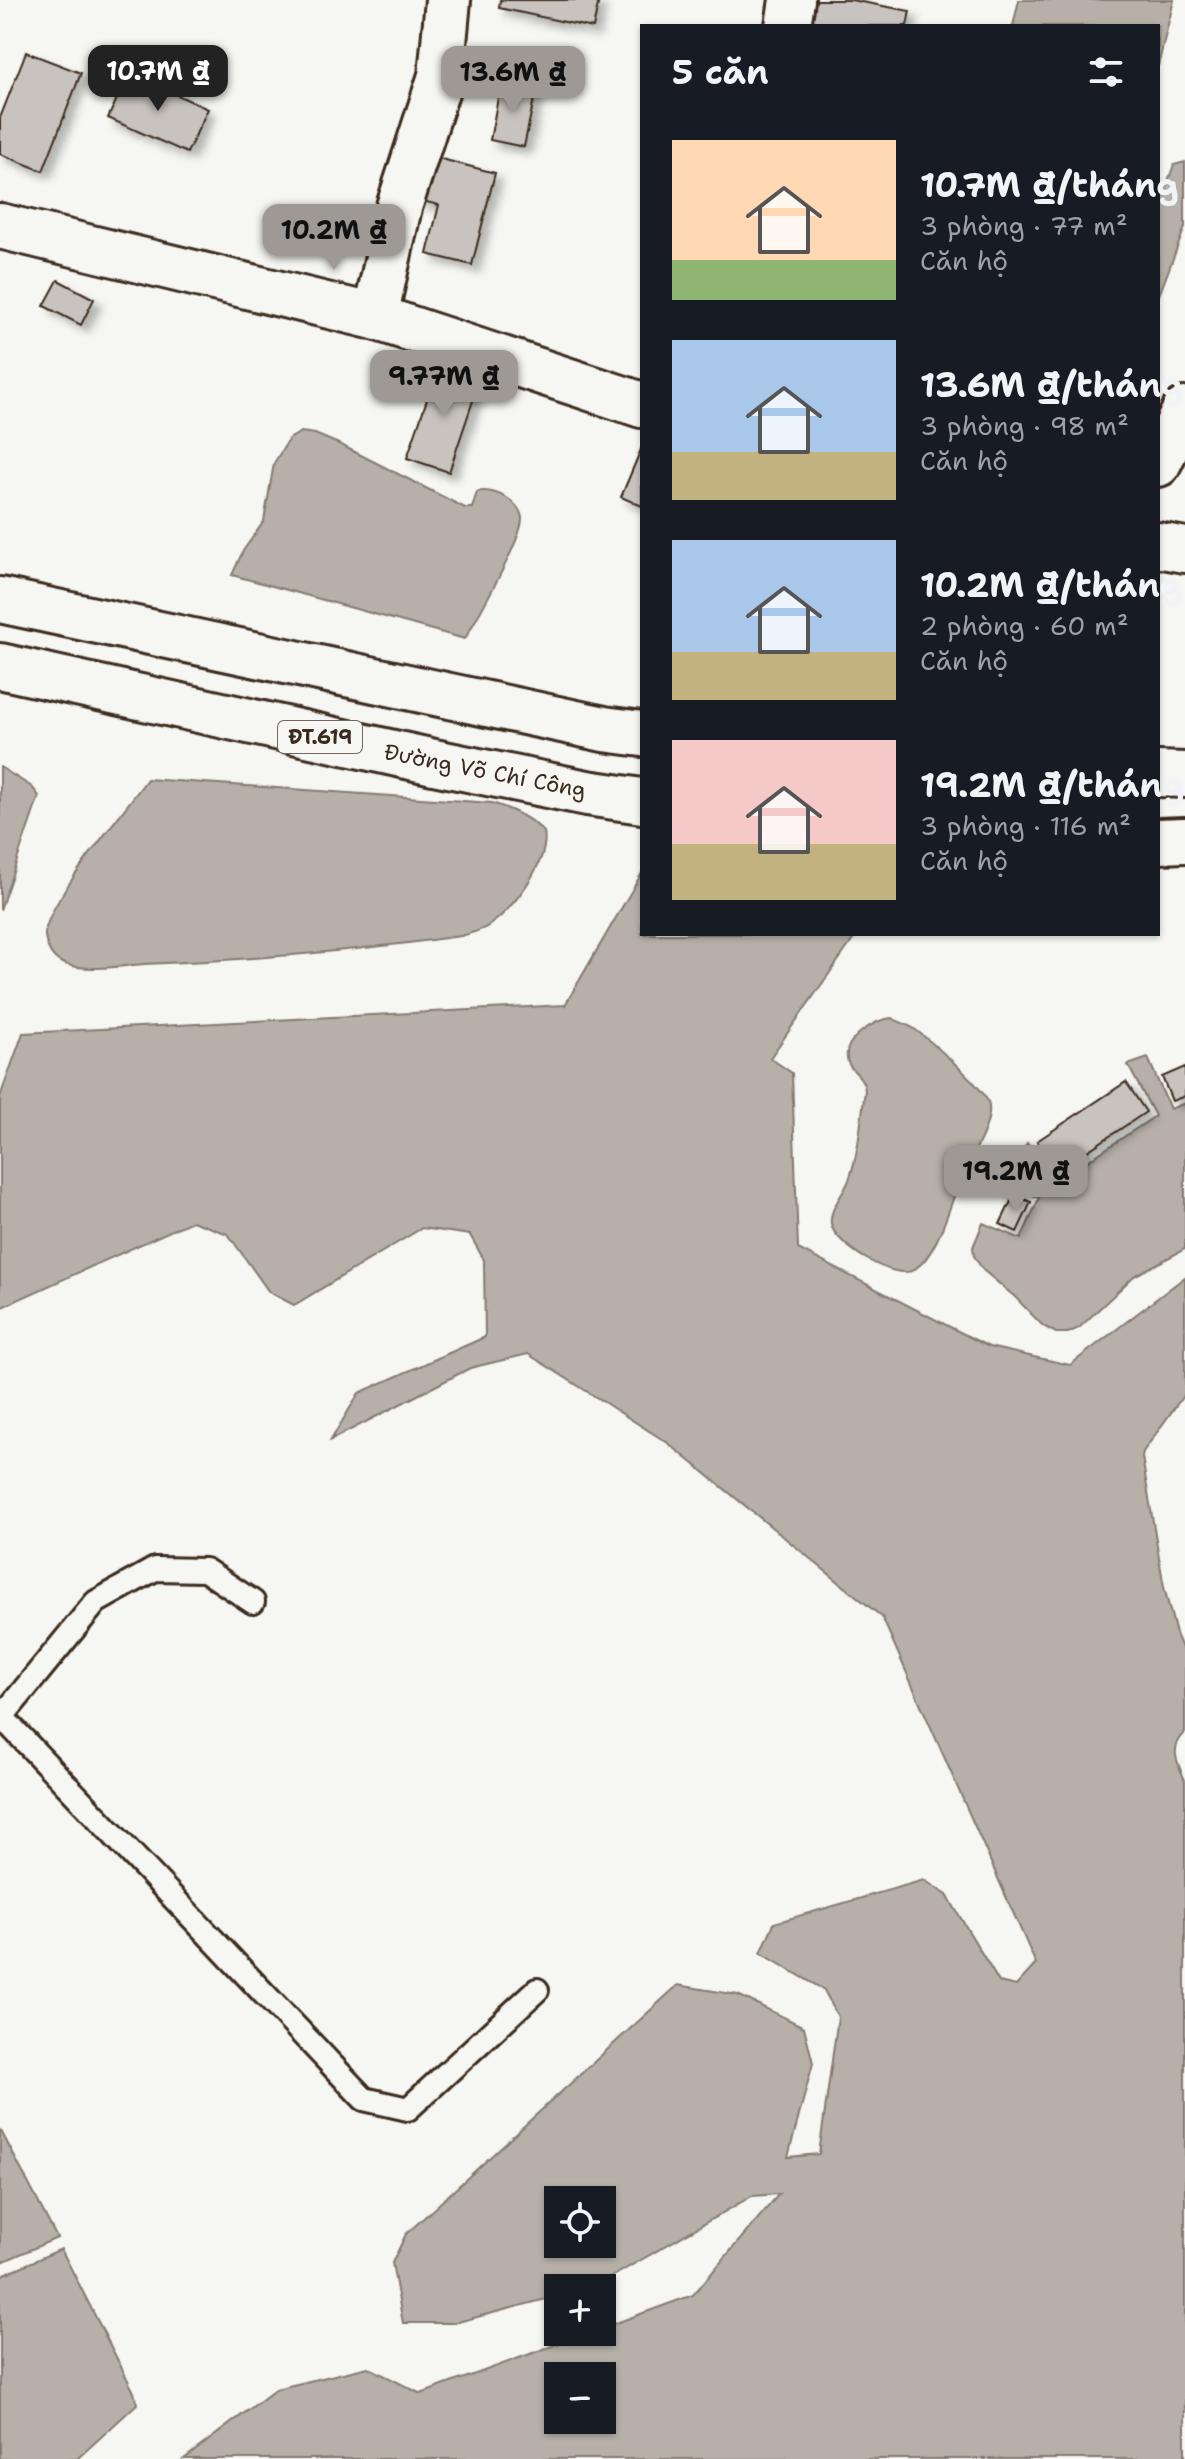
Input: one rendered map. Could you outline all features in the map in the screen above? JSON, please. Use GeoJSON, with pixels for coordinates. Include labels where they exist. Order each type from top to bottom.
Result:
{"type":"FeatureCollection","features":[{"type":"Feature","properties":{"kind":"main road"},"geometry":{"type":"LineString","coordinates":[[375,317],[399,207],[441,76],[448,0]]}},
{"type":"Feature","properties":{"kind":"main road"},"geometry":{"type":"LineString","coordinates":[[788,24],[792,0]]}},
{"type":"Feature","properties":{"kind":"main road"},"geometry":{"type":"LineString","coordinates":[[0,226],[375,317],[640,404]]}},
{"type":"Feature","properties":{"kind":"main road"},"geometry":{"type":"LineString","coordinates":[[1160,460],[1185,410]]}},
{"type":"Feature","properties":{"kind":"main road"},"geometry":{"type":"LineString","coordinates":[[1160,545],[1185,550]]}},
{"type":"Feature","properties":{"kind":"main road"},"geometry":{"type":"LineString","coordinates":[[0,600],[604,729],[640,734]]}},
{"type":"Feature","properties":{"kind":"main road","name":"Đường Võ Chí Công"},"geometry":{"type":"LineString","coordinates":[[0,666],[434,762],[640,801]]}},
{"type":"Feature","properties":{"kind":"main road"},"geometry":{"type":"LineString","coordinates":[[1160,774],[1185,775]]}},
{"type":"Feature","properties":{"kind":"main road"},"geometry":{"type":"LineString","coordinates":[[1160,841],[1185,840]]}},
{"type":"Feature","properties":{"kind":"lane"},"geometry":{"type":"LineString","coordinates":[[253,1602],[205,1570],[155,1569],[96,1602],[1,1718],[364,2099],[408,2109],[537,1990]]}},
{"type":"Feature","properties":{"kind":"shaded area"},"geometry":{"type":"Polygon","coordinates":[[[1019,0],[1174,0],[1160,58],[1160,24],[1013,24],[1019,0]]]}},
{"type":"Feature","properties":{"kind":"shaded area"},"geometry":{"type":"Polygon","coordinates":[[[1185,162],[1185,227],[1160,293],[1160,202],[1174,165],[1185,162]]]}},
{"type":"Feature","properties":{"kind":"shaded area"},"geometry":{"type":"Polygon","coordinates":[[[301,432],[315,434],[341,445],[465,508],[472,508],[477,492],[485,491],[504,496],[517,506],[522,518],[515,542],[465,639],[232,575],[243,551],[264,521],[274,463],[289,439],[301,432]]]}},
{"type":"Feature","properties":{"kind":"shaded area"},"geometry":{"type":"Polygon","coordinates":[[[0,767],[32,787],[39,796],[0,910],[0,767]]]}},
{"type":"Feature","properties":{"kind":"shaded area"},"geometry":{"type":"Polygon","coordinates":[[[147,779],[492,803],[533,822],[544,832],[544,844],[536,870],[519,896],[488,926],[461,936],[223,960],[93,968],[61,962],[47,945],[48,922],[71,881],[147,779]]]}},
{"type":"Feature","properties":{"kind":"shaded area"},"geometry":{"type":"Polygon","coordinates":[[[640,876],[640,936],[856,936],[770,1058],[792,1073],[798,1249],[989,1347],[1070,1365],[1185,1277],[1185,1393],[1142,1457],[1164,1587],[1176,1634],[1185,1655],[1185,1733],[1176,1750],[1185,1780],[1185,2459],[184,2459],[276,2389],[368,2367],[421,2394],[552,2346],[616,2346],[616,2323],[693,2295],[779,2194],[752,2196],[616,2274],[544,2274],[544,2300],[454,2323],[403,2323],[392,2263],[406,2234],[678,1985],[738,1995],[804,2027],[813,2063],[788,2157],[819,2154],[838,2017],[824,1990],[761,1953],[774,1923],[924,1880],[947,1895],[999,1982],[1016,1986],[1036,1964],[882,1617],[668,1443],[528,1354],[470,1368],[331,1440],[359,1393],[485,1337],[484,1260],[470,1235],[422,1228],[294,1305],[269,1292],[228,1234],[192,1221],[0,1308],[0,1097],[23,1033],[565,1005],[640,876]]]}},
{"type":"Feature","properties":{"kind":"shaded area"},"geometry":{"type":"Polygon","coordinates":[[[891,1018],[913,1028],[943,1053],[968,1076],[989,1105],[984,1132],[961,1178],[937,1240],[923,1262],[906,1272],[881,1266],[854,1251],[831,1224],[832,1212],[852,1169],[865,1090],[848,1062],[847,1051],[862,1031],[891,1018]]]}},
{"type":"Feature","properties":{"kind":"shaded area"},"geometry":{"type":"Polygon","coordinates":[[[1148,1058],[1170,1109],[1185,1103],[1185,1249],[1134,1276],[1079,1328],[1068,1333],[1056,1333],[1043,1326],[983,1270],[974,1256],[973,1247],[983,1223],[1021,1239],[1039,1198],[1006,1182],[1027,1143],[1056,1182],[1155,1116],[1128,1065],[1148,1058]]]}},
{"type":"Feature","properties":{"kind":"shaded area"},"geometry":{"type":"Polygon","coordinates":[[[0,2129],[57,2238],[0,2263],[0,2129]]]}},
{"type":"Feature","properties":{"kind":"shaded area"},"geometry":{"type":"Polygon","coordinates":[[[61,2249],[134,2392],[137,2404],[77,2459],[0,2459],[0,2276],[61,2249]]]}},
{"type":"Feature","properties":{"kind":"building"},"geometry":{"type":"Polygon","coordinates":[[[500,0],[599,0],[593,28],[499,8],[500,0]]]}},
{"type":"Feature","properties":{"kind":"building"},"geometry":{"type":"Polygon","coordinates":[[[814,0],[851,0],[910,11],[907,24],[827,24],[810,21],[814,0]]]}},
{"type":"Feature","properties":{"kind":"building"},"geometry":{"type":"Polygon","coordinates":[[[26,52],[81,73],[43,171],[0,154],[0,118],[26,52]]]}},
{"type":"Feature","properties":{"kind":"building"},"geometry":{"type":"Polygon","coordinates":[[[129,73],[208,109],[187,153],[108,118],[129,73]]]}},
{"type":"Feature","properties":{"kind":"building"},"geometry":{"type":"Polygon","coordinates":[[[501,82],[536,89],[524,147],[490,140],[501,82]]]}},
{"type":"Feature","properties":{"kind":"building"},"geometry":{"type":"Polygon","coordinates":[[[430,156],[495,173],[472,265],[427,254],[439,205],[418,200],[430,156]]]}},
{"type":"Feature","properties":{"kind":"building"},"geometry":{"type":"Polygon","coordinates":[[[58,280],[94,299],[81,325],[44,306],[58,280]]]}},
{"type":"Feature","properties":{"kind":"building"},"geometry":{"type":"Polygon","coordinates":[[[439,364],[481,377],[449,472],[407,458],[439,364]]]}},
{"type":"Feature","properties":{"kind":"building"},"geometry":{"type":"Polygon","coordinates":[[[640,452],[640,505],[621,497],[640,452]]]}},
{"type":"Feature","properties":{"kind":"building"},"geometry":{"type":"Polygon","coordinates":[[[1185,1067],[1185,1096],[1172,1101],[1162,1077],[1185,1067]]]}},
{"type":"Feature","properties":{"kind":"building"},"geometry":{"type":"Polygon","coordinates":[[[1126,1082],[1146,1112],[1057,1171],[1037,1141],[1126,1082]]]}},
{"type":"Feature","properties":{"kind":"building"},"geometry":{"type":"Polygon","coordinates":[[[1014,1195],[1031,1202],[1017,1232],[1000,1224],[1014,1195]]]}}]}
